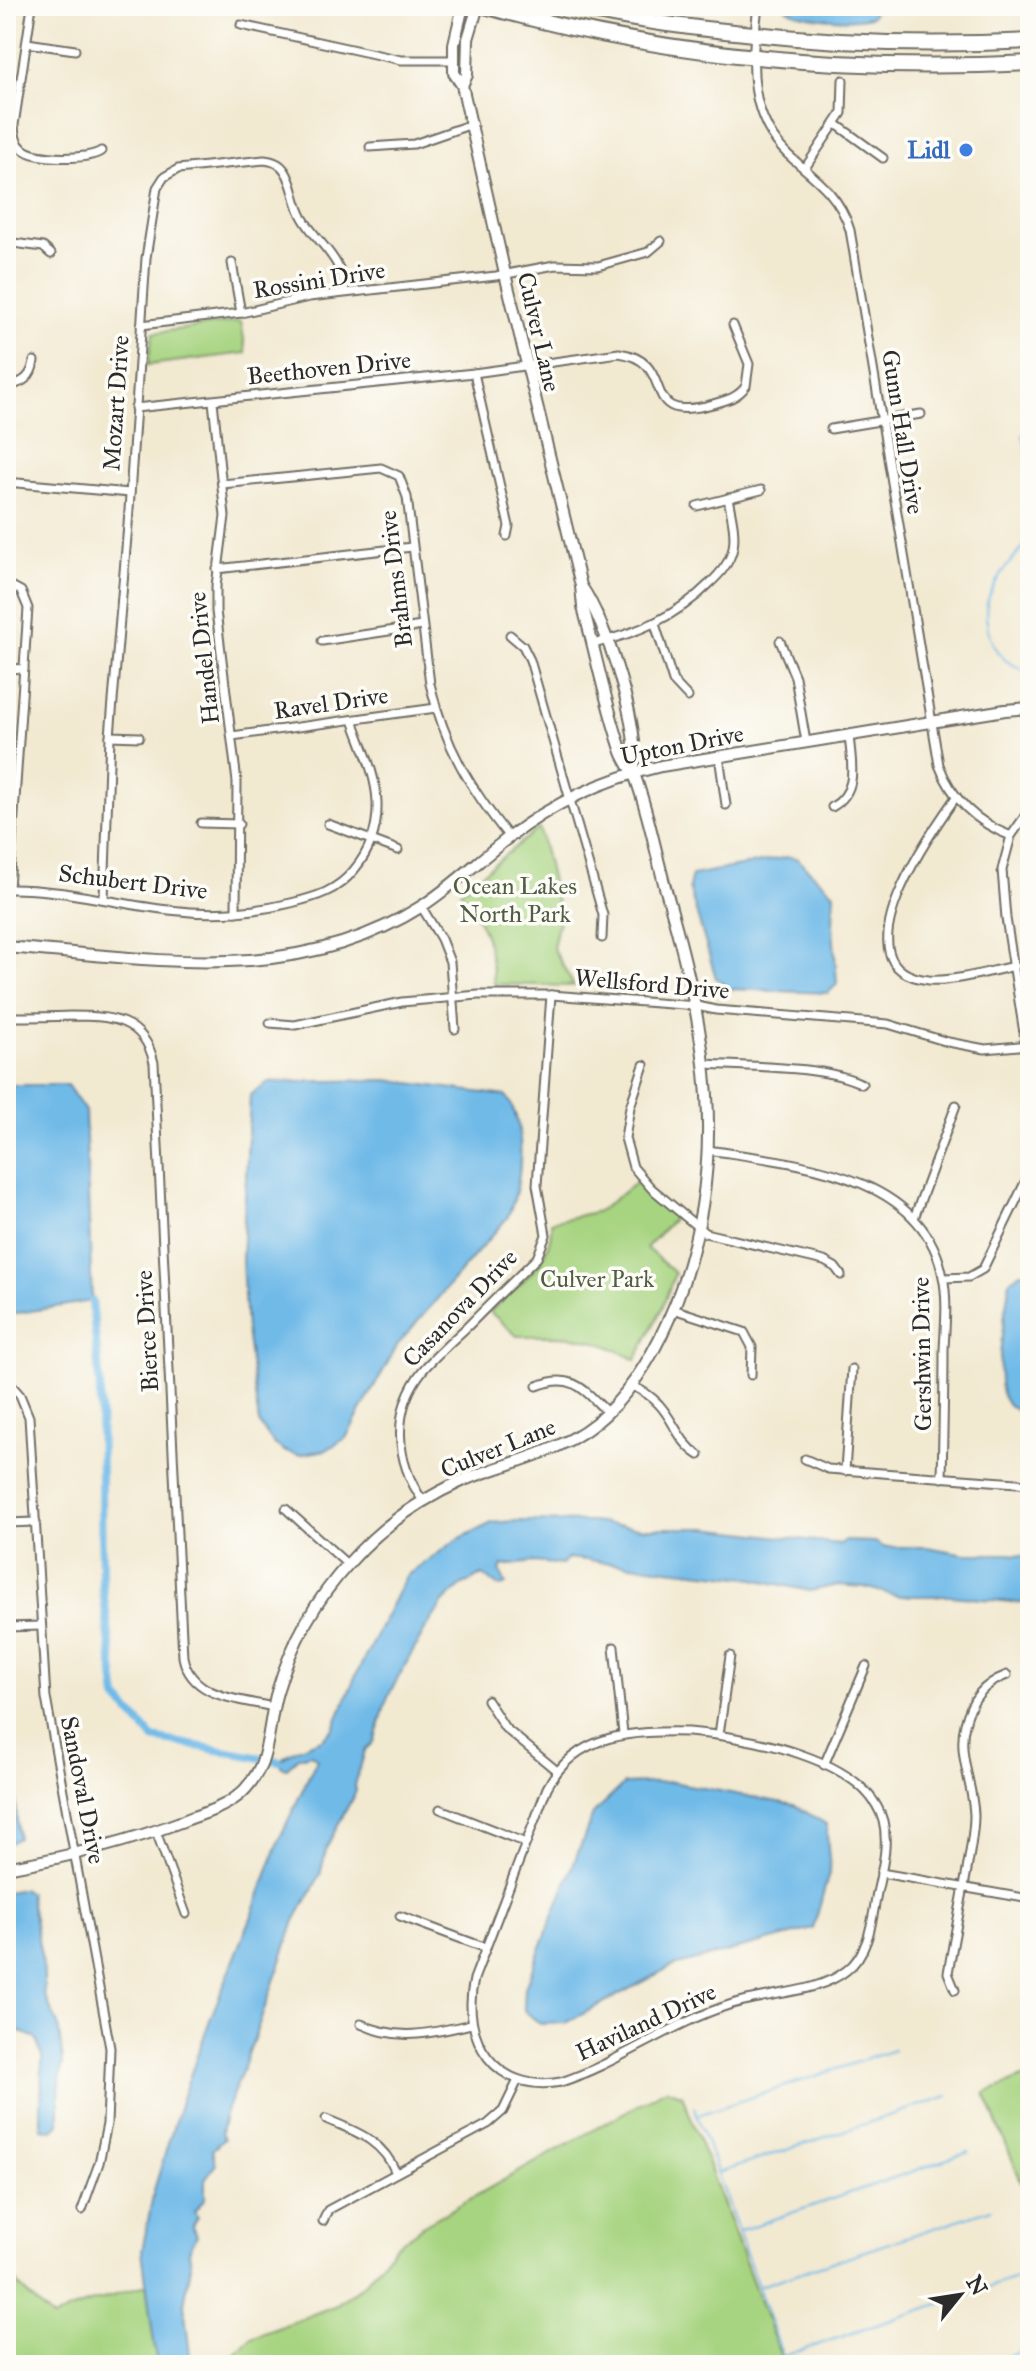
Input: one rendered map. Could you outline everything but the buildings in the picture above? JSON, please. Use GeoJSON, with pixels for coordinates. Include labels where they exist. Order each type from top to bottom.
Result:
{"type":"FeatureCollection","features":[{"type":"Feature","properties":{"kind":"highway"},"geometry":{"type":"LineString","coordinates":[[485,6],[622,39],[755,58],[901,66],[1030,63]]}},
{"type":"Feature","properties":{"kind":"highway"},"geometry":{"type":"LineString","coordinates":[[572,6],[621,16],[755,34],[871,44],[963,45],[1030,41]]}},
{"type":"Feature","properties":{"kind":"street"},"geometry":{"type":"LineString","coordinates":[[32,6],[14,125],[20,145],[28,153],[41,156],[88,157],[101,151]]}},
{"type":"Feature","properties":{"kind":"street","name":"Culver Lane"},"geometry":{"type":"LineString","coordinates":[[6,1868],[75,1855],[156,1831],[224,1805],[243,1791],[263,1759],[273,1707],[299,1635],[316,1605],[347,1564],[386,1527],[423,1501],[463,1481],[548,1452],[581,1435],[608,1413],[632,1386],[657,1345],[673,1309],[698,1228],[709,1115],[697,1006],[633,773],[623,753],[583,607],[581,586],[472,124],[462,85],[454,73],[456,30],[463,6]]}},
{"type":"Feature","properties":{"kind":"street","name":"Culver Lane"},"geometry":{"type":"LineString","coordinates":[[462,85],[467,75],[468,39],[478,6]]}},
{"type":"Feature","properties":{"kind":"street","name":"Gunn Hall Drive"},"geometry":{"type":"LineString","coordinates":[[758,6],[755,58],[758,102],[765,127],[781,148],[834,196],[850,230],[939,765],[956,797],[982,821],[1011,836]]}},
{"type":"Feature","properties":{"kind":"street"},"geometry":{"type":"LineString","coordinates":[[241,25],[401,60],[454,60]]}},
{"type":"Feature","properties":{"kind":"street"},"geometry":{"type":"LineString","coordinates":[[27,43],[75,50]]}},
{"type":"Feature","properties":{"kind":"street"},"geometry":{"type":"LineString","coordinates":[[805,168],[842,113],[843,80]]}},
{"type":"Feature","properties":{"kind":"street"},"geometry":{"type":"LineString","coordinates":[[370,147],[414,144],[472,124]]}},
{"type":"Feature","properties":{"kind":"street"},"geometry":{"type":"LineString","coordinates":[[836,124],[883,158]]}},
{"type":"Feature","properties":{"kind":"street","name":"Mozart Drive"},"geometry":{"type":"LineString","coordinates":[[104,899],[110,736],[146,258],[157,188],[164,177],[178,169],[264,160],[281,166],[289,178],[303,219],[339,265],[345,292]]}},
{"type":"Feature","properties":{"kind":"street","name":"Rossini Drive"},"geometry":{"type":"LineString","coordinates":[[141,325],[241,313],[298,299],[345,292],[505,274],[555,265],[605,265],[648,252],[661,241]]}},
{"type":"Feature","properties":{"kind":"street"},"geometry":{"type":"LineString","coordinates":[[6,242],[43,247],[51,254]]}},
{"type":"Feature","properties":{"kind":"street"},"geometry":{"type":"LineString","coordinates":[[232,263],[241,313]]}},
{"type":"Feature","properties":{"kind":"street","name":"Beethoven Drive"},"geometry":{"type":"LineString","coordinates":[[135,408],[527,367],[613,353],[626,354],[649,367],[660,394],[669,405],[680,410],[695,409],[731,399],[746,386],[749,364],[733,325]]}},
{"type":"Feature","properties":{"kind":"street"},"geometry":{"type":"LineString","coordinates":[[6,385],[16,384],[28,377],[34,361]]}},
{"type":"Feature","properties":{"kind":"street"},"geometry":{"type":"LineString","coordinates":[[474,373],[509,526],[507,536]]}},
{"type":"Feature","properties":{"kind":"street","name":"Handel Drive"},"geometry":{"type":"LineString","coordinates":[[213,401],[224,529],[217,569],[216,611],[232,736],[239,824],[236,912]]}},
{"type":"Feature","properties":{"kind":"street"},"geometry":{"type":"LineString","coordinates":[[831,429],[921,414]]}},
{"type":"Feature","properties":{"kind":"street","name":"Brahms Drive"},"geometry":{"type":"LineString","coordinates":[[222,484],[388,469],[403,482],[436,708],[463,774],[509,837]]}},
{"type":"Feature","properties":{"kind":"street"},"geometry":{"type":"LineString","coordinates":[[6,482],[130,493]]}},
{"type":"Feature","properties":{"kind":"street"},"geometry":{"type":"LineString","coordinates":[[697,506],[761,490]]}},
{"type":"Feature","properties":{"kind":"street"},"geometry":{"type":"LineString","coordinates":[[593,644],[655,624],[702,591],[728,562],[734,537],[728,498]]}},
{"type":"Feature","properties":{"kind":"street"},"geometry":{"type":"LineString","coordinates":[[217,569],[412,547]]}},
{"type":"Feature","properties":{"kind":"street"},"geometry":{"type":"LineString","coordinates":[[6,583],[21,591],[27,601],[8,888]]}},
{"type":"Feature","properties":{"kind":"street","name":"Culver Lane"},"geometry":{"type":"LineString","coordinates":[[581,586],[593,603],[608,640],[636,748],[633,773]]}},
{"type":"Feature","properties":{"kind":"street"},"geometry":{"type":"LineString","coordinates":[[655,624],[673,681],[688,697]]}},
{"type":"Feature","properties":{"kind":"street"},"geometry":{"type":"LineString","coordinates":[[322,641],[422,626]]}},
{"type":"Feature","properties":{"kind":"street"},"geometry":{"type":"LineString","coordinates":[[510,635],[523,646],[530,660],[603,915],[602,938]]}},
{"type":"Feature","properties":{"kind":"street"},"geometry":{"type":"LineString","coordinates":[[780,641],[795,677],[806,742]]}},
{"type":"Feature","properties":{"kind":"street"},"geometry":{"type":"LineString","coordinates":[[6,668],[24,669]]}},
{"type":"Feature","properties":{"kind":"street","name":"Ravel Drive"},"geometry":{"type":"LineString","coordinates":[[232,736],[436,708]]}},
{"type":"Feature","properties":{"kind":"street","name":"Upton Drive"},"geometry":{"type":"LineString","coordinates":[[6,947],[200,961],[263,960],[306,954],[338,946],[377,930],[421,906],[509,837],[571,798],[633,773],[719,756],[1030,708]]}},
{"type":"Feature","properties":{"kind":"street","name":"Schubert Drive"},"geometry":{"type":"LineString","coordinates":[[8,888],[53,891],[168,910],[236,912],[277,907],[327,892],[357,867],[371,840],[377,816],[376,791],[353,720]]}},
{"type":"Feature","properties":{"kind":"street"},"geometry":{"type":"LineString","coordinates":[[832,807],[844,799],[852,786],[849,735]]}},
{"type":"Feature","properties":{"kind":"street"},"geometry":{"type":"LineString","coordinates":[[110,736],[139,737]]}},
{"type":"Feature","properties":{"kind":"street"},"geometry":{"type":"LineString","coordinates":[[719,756],[726,805]]}},
{"type":"Feature","properties":{"kind":"street"},"geometry":{"type":"LineString","coordinates":[[956,797],[935,826],[899,891],[887,937],[890,950],[904,970],[927,979],[1015,966]]}},
{"type":"Feature","properties":{"kind":"street"},"geometry":{"type":"LineString","coordinates":[[1028,1046],[1006,918],[1002,870],[1011,836],[1030,809]]}},
{"type":"Feature","properties":{"kind":"street"},"geometry":{"type":"LineString","coordinates":[[201,823],[239,824]]}},
{"type":"Feature","properties":{"kind":"street"},"geometry":{"type":"LineString","coordinates":[[328,824],[398,850]]}},
{"type":"Feature","properties":{"kind":"street"},"geometry":{"type":"LineString","coordinates":[[421,906],[447,951],[455,1029]]}},
{"type":"Feature","properties":{"kind":"street","name":"Wellsford Drive"},"geometry":{"type":"LineString","coordinates":[[270,1023],[295,1025],[387,1005],[453,997],[551,995],[888,1024],[948,1042],[985,1049],[1028,1046]]}},
{"type":"Feature","properties":{"kind":"street","name":"Casanova Drive"},"geometry":{"type":"LineString","coordinates":[[423,1501],[405,1468],[400,1443],[402,1415],[410,1391],[425,1369],[537,1258],[545,1243],[546,1228],[537,1185],[551,995]]}},
{"type":"Feature","properties":{"kind":"street","name":"Bierce Drive"},"geometry":{"type":"LineString","coordinates":[[6,1017],[112,1018],[130,1025],[149,1047],[154,1063],[183,1657],[194,1682],[209,1692],[273,1707]]}},
{"type":"Feature","properties":{"kind":"street"},"geometry":{"type":"LineString","coordinates":[[705,1064],[818,1073],[847,1077],[862,1084]]}},
{"type":"Feature","properties":{"kind":"street"},"geometry":{"type":"LineString","coordinates":[[644,1065],[625,1128],[629,1158],[636,1172],[651,1188],[698,1228],[713,1236],[830,1263],[841,1275]]}},
{"type":"Feature","properties":{"kind":"street"},"geometry":{"type":"LineString","coordinates":[[914,1218],[956,1105]]}},
{"type":"Feature","properties":{"kind":"street","name":"Gershwin Drive"},"geometry":{"type":"LineString","coordinates":[[708,1150],[800,1164],[840,1175],[885,1195],[914,1218],[936,1252],[944,1278],[942,1478]]}},
{"type":"Feature","properties":{"kind":"street"},"geometry":{"type":"LineString","coordinates":[[944,1278],[969,1277],[983,1269],[1030,1172]]}},
{"type":"Feature","properties":{"kind":"street"},"geometry":{"type":"LineString","coordinates":[[673,1309],[744,1332],[752,1347],[751,1375]]}},
{"type":"Feature","properties":{"kind":"street"},"geometry":{"type":"LineString","coordinates":[[845,1471],[852,1369]]}},
{"type":"Feature","properties":{"kind":"street","name":"Sandoval Drive"},"geometry":{"type":"LineString","coordinates":[[6,1379],[20,1395],[29,1417],[46,1698],[108,2025],[111,2071],[103,2143],[82,2210]]}},
{"type":"Feature","properties":{"kind":"street"},"geometry":{"type":"LineString","coordinates":[[537,1386],[564,1380],[579,1384],[608,1413]]}},
{"type":"Feature","properties":{"kind":"street"},"geometry":{"type":"LineString","coordinates":[[632,1386],[663,1407],[689,1449],[699,1455]]}},
{"type":"Feature","properties":{"kind":"street"},"geometry":{"type":"LineString","coordinates":[[805,1459],[820,1467],[845,1471],[1030,1484]]}},
{"type":"Feature","properties":{"kind":"street"},"geometry":{"type":"LineString","coordinates":[[286,1509],[347,1564]]}},
{"type":"Feature","properties":{"kind":"street"},"geometry":{"type":"LineString","coordinates":[[6,1523],[36,1522]]}},
{"type":"Feature","properties":{"kind":"street"},"geometry":{"type":"LineString","coordinates":[[6,1627],[41,1626]]}},
{"type":"Feature","properties":{"kind":"street"},"geometry":{"type":"LineString","coordinates":[[614,1647],[623,1734]]}},
{"type":"Feature","properties":{"kind":"street"},"geometry":{"type":"LineString","coordinates":[[719,1735],[730,1656]]}},
{"type":"Feature","properties":{"kind":"street"},"geometry":{"type":"LineString","coordinates":[[824,1765],[866,1666]]}},
{"type":"Feature","properties":{"kind":"street"},"geometry":{"type":"LineString","coordinates":[[955,1990],[948,1973],[974,1813],[962,1746],[964,1724],[980,1691],[1007,1675]]}},
{"type":"Feature","properties":{"kind":"street"},"geometry":{"type":"LineString","coordinates":[[487,1700],[505,1728],[557,1771]]}},
{"type":"Feature","properties":{"kind":"street","name":"Haviland Drive"},"geometry":{"type":"LineString","coordinates":[[471,2024],[471,1992],[547,1788],[557,1771],[583,1748],[623,1734],[719,1735],[789,1751],[857,1781],[878,1807],[886,1842],[865,1946],[851,1967],[836,1978],[706,2012],[561,2082],[539,2084],[518,2080]]}},
{"type":"Feature","properties":{"kind":"street"},"geometry":{"type":"LineString","coordinates":[[440,1809],[526,1843]]}},
{"type":"Feature","properties":{"kind":"street"},"geometry":{"type":"LineString","coordinates":[[156,1831],[186,1914]]}},
{"type":"Feature","properties":{"kind":"street"},"geometry":{"type":"LineString","coordinates":[[881,1873],[1030,1899]]}},
{"type":"Feature","properties":{"kind":"street"},"geometry":{"type":"LineString","coordinates":[[400,1916],[486,1948]]}},
{"type":"Feature","properties":{"kind":"street"},"geometry":{"type":"LineString","coordinates":[[323,2221],[328,2210],[498,2116],[518,2080],[484,2051],[471,2024],[408,2036],[386,2033],[361,2024]]}},
{"type":"Feature","properties":{"kind":"street"},"geometry":{"type":"LineString","coordinates":[[326,2119],[374,2141],[388,2156],[396,2173]]}},
{"type":"Feature","properties":{"kind":"green space"},"geometry":{"type":"Polygon","coordinates":[[[241,321],[246,353],[148,365],[153,333],[241,321]]]}},
{"type":"Feature","properties":{"kind":"green space","name":"Ocean Lakes North Park"},"geometry":{"type":"Polygon","coordinates":[[[539,828],[560,915],[553,948],[574,986],[494,984],[485,934],[460,891],[539,828]]]}},
{"type":"Feature","properties":{"kind":"green space","name":"Culver Park"},"geometry":{"type":"Polygon","coordinates":[[[638,1181],[675,1217],[646,1248],[675,1273],[662,1308],[636,1360],[606,1345],[578,1338],[517,1336],[490,1312],[540,1261],[551,1236],[551,1222],[599,1211],[638,1181]]]}},
{"type":"Feature","properties":{"kind":"green space"},"geometry":{"type":"Polygon","coordinates":[[[1030,2075],[1030,2203],[985,2093],[1030,2075]]]}},
{"type":"Feature","properties":{"kind":"green space"},"geometry":{"type":"Polygon","coordinates":[[[666,2089],[682,2094],[784,2365],[223,2365],[251,2338],[334,2306],[364,2284],[394,2247],[422,2226],[666,2089]]]}},
{"type":"Feature","properties":{"kind":"green space"},"geometry":{"type":"Polygon","coordinates":[[[6,2260],[18,2285],[53,2319],[69,2310],[146,2285],[157,2365],[6,2365],[6,2260]]]}},
{"type":"Feature","properties":{"kind":"water"},"geometry":{"type":"Polygon","coordinates":[[[784,6],[876,6],[872,16],[840,19],[812,17],[784,6]]]}},
{"type":"Feature","properties":{"kind":"water"},"geometry":{"type":"Polygon","coordinates":[[[796,858],[834,893],[837,984],[828,993],[730,989],[716,978],[689,888],[692,875],[796,858]]]}},
{"type":"Feature","properties":{"kind":"water"},"geometry":{"type":"Polygon","coordinates":[[[387,1080],[506,1096],[518,1123],[520,1139],[519,1173],[512,1205],[507,1218],[398,1344],[346,1438],[326,1450],[299,1455],[286,1452],[273,1443],[259,1423],[246,1330],[242,1260],[250,1095],[269,1082],[387,1080]]]}},
{"type":"Feature","properties":{"kind":"water"},"geometry":{"type":"Polygon","coordinates":[[[6,1085],[67,1085],[85,1111],[92,1301],[6,1315],[6,1085]]]}},
{"type":"Feature","properties":{"kind":"water"},"geometry":{"type":"Polygon","coordinates":[[[1020,1272],[1030,1272],[1030,1414],[1006,1402],[1000,1376],[1001,1342],[1010,1281],[1020,1272]]]}},
{"type":"Feature","properties":{"kind":"water"},"geometry":{"type":"Polygon","coordinates":[[[515,1521],[707,1528],[840,1544],[844,1541],[875,1542],[883,1547],[927,1547],[966,1554],[1030,1557],[1030,1604],[952,1596],[897,1596],[864,1587],[838,1585],[810,1591],[749,1578],[568,1558],[562,1565],[534,1562],[502,1566],[500,1571],[506,1585],[501,1587],[482,1575],[461,1586],[443,1603],[426,1628],[388,1696],[374,1742],[365,1751],[356,1791],[327,1846],[320,1875],[295,1921],[227,2108],[221,2132],[224,2139],[212,2150],[216,2164],[205,2179],[205,2198],[194,2212],[198,2217],[192,2227],[197,2235],[189,2251],[191,2266],[184,2304],[191,2365],[157,2365],[142,2251],[154,2190],[211,2017],[280,1838],[317,1759],[311,1754],[299,1757],[287,1768],[278,1761],[322,1739],[334,1728],[355,1677],[406,1576],[458,1539],[492,1523],[515,1521]]]}},
{"type":"Feature","properties":{"kind":"water"},"geometry":{"type":"Polygon","coordinates":[[[6,1768],[15,1785],[18,1838],[6,1845],[6,1768]]]}},
{"type":"Feature","properties":{"kind":"water"},"geometry":{"type":"Polygon","coordinates":[[[672,1782],[794,1805],[826,1824],[830,1870],[813,1929],[670,1967],[566,2023],[540,2024],[524,2010],[525,1988],[593,1814],[624,1784],[672,1782]]]}},
{"type":"Feature","properties":{"kind":"water"},"geometry":{"type":"Polygon","coordinates":[[[23,1889],[29,1893],[44,1971],[44,1994],[58,2025],[63,2061],[59,2124],[53,2130],[41,2129],[42,2057],[36,2038],[6,2026],[6,1892],[23,1889]]]}},
{"type":"Feature","properties":{"kind":"waterway"},"geometry":{"type":"LineString","coordinates":[[1023,434],[1030,468]]}},
{"type":"Feature","properties":{"kind":"waterway"},"geometry":{"type":"LineString","coordinates":[[1030,540],[997,581],[986,612],[990,637],[997,652],[1008,662],[1030,672]]}},
{"type":"Feature","properties":{"kind":"waterway"},"geometry":{"type":"LineString","coordinates":[[92,1301],[100,1385],[102,1583],[117,1698],[153,1738],[278,1761]]}},
{"type":"Feature","properties":{"kind":"waterway"},"geometry":{"type":"LineString","coordinates":[[698,2115],[894,2050]]}},
{"type":"Feature","properties":{"kind":"waterway"},"geometry":{"type":"LineString","coordinates":[[718,2173],[948,2096]]}},
{"type":"Feature","properties":{"kind":"waterway"},"geometry":{"type":"LineString","coordinates":[[694,2107],[786,2365]]}},
{"type":"Feature","properties":{"kind":"waterway"},"geometry":{"type":"LineString","coordinates":[[739,2231],[969,2152]]}},
{"type":"Feature","properties":{"kind":"waterway"},"geometry":{"type":"LineString","coordinates":[[760,2286],[991,2209]]}},
{"type":"Feature","properties":{"kind":"waterway"},"geometry":{"type":"LineString","coordinates":[[784,2356],[1019,2277]]}},
{"type":"Feature","properties":{"kind":"waterway"},"geometry":{"type":"LineString","coordinates":[[983,2365],[1030,2349]]}},
{"type":"Feature","properties":{"kind":"place","name":"Lidl"},"geometry":{"type":"Point","coordinates":[966,150]}}]}
